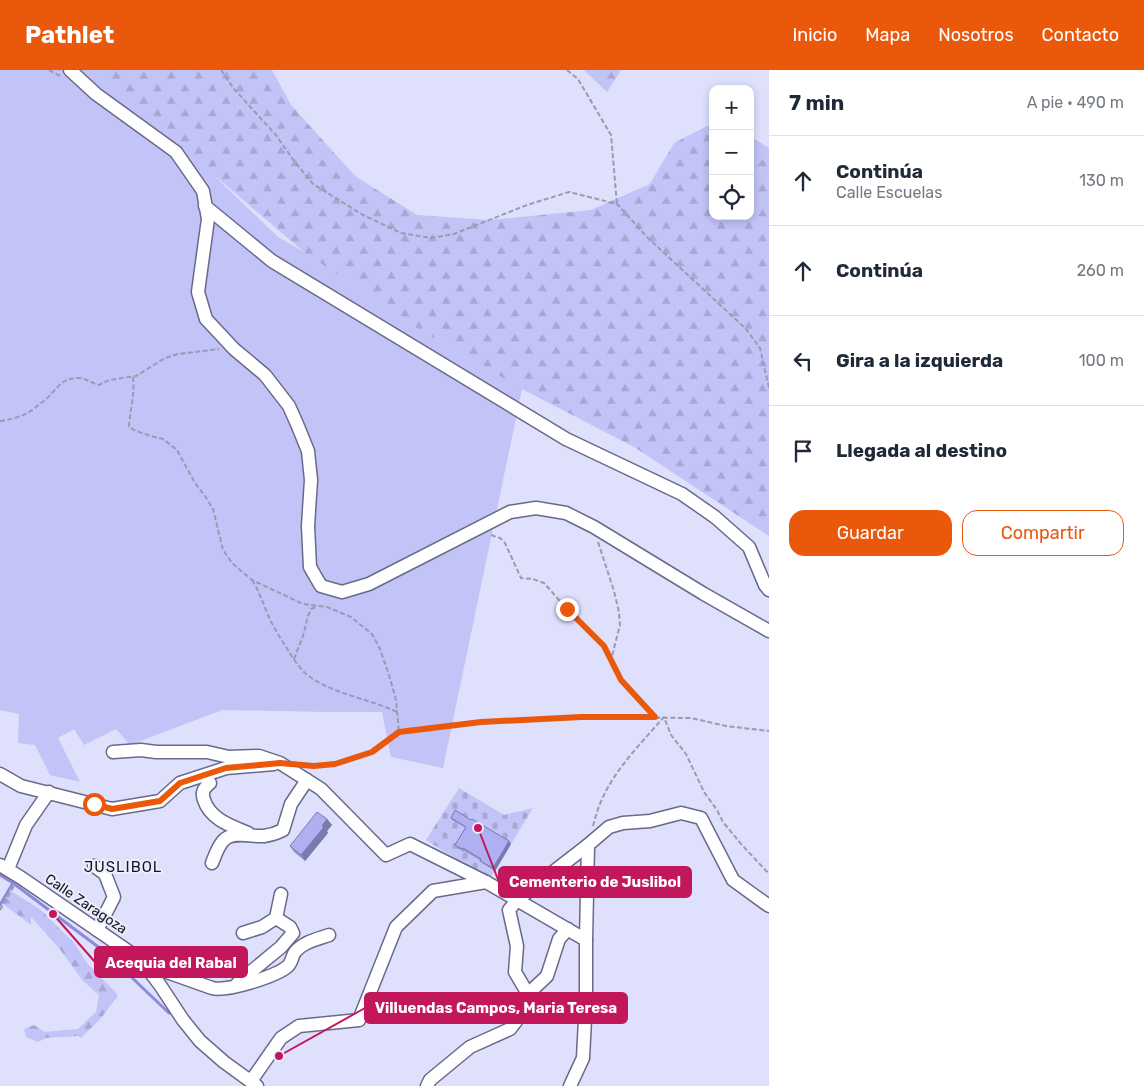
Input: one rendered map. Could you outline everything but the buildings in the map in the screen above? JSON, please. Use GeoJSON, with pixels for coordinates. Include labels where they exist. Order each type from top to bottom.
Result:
{"type":"FeatureCollection","features":[{"type":"Feature","properties":{"kind":"street"},"geometry":{"type":"LineString","coordinates":[[70,70],[96,94],[176,152],[203,191],[208,218],[198,292],[206,319],[230,345],[265,375],[289,406],[308,451],[311,480],[308,526],[310,568],[321,586],[342,592],[369,584],[510,512],[536,508],[566,513],[594,527],[769,631]]}},
{"type":"Feature","properties":{"kind":"street"},"geometry":{"type":"LineString","coordinates":[[205,206],[272,261],[566,439],[682,494],[715,517],[749,547],[769,590]]}},
{"type":"Feature","properties":{"kind":"street"},"geometry":{"type":"LineString","coordinates":[[114,752],[141,750],[156,752],[207,752],[229,757],[259,756],[280,763],[321,789],[386,854],[410,844],[486,882],[586,940]]}},
{"type":"Feature","properties":{"kind":"street"},"geometry":{"type":"LineString","coordinates":[[0,774],[21,786],[112,809],[160,801],[180,783],[226,768],[280,763]]}},
{"type":"Feature","properties":{"kind":"street"},"geometry":{"type":"LineString","coordinates":[[212,864],[218,849],[225,839],[231,836],[264,836],[283,830],[291,804],[307,780]]}},
{"type":"Feature","properties":{"kind":"street"},"geometry":{"type":"LineString","coordinates":[[210,783],[203,791],[202,796],[213,816],[253,835]]}},
{"type":"Feature","properties":{"kind":"street"},"geometry":{"type":"LineString","coordinates":[[4,867],[26,826],[49,792]]}},
{"type":"Feature","properties":{"kind":"street"},"geometry":{"type":"LineString","coordinates":[[528,994],[515,972],[517,946],[509,910],[518,900],[588,846],[609,827],[623,822],[650,821],[681,813],[701,818],[733,880],[769,906]]}},
{"type":"Feature","properties":{"kind":"street"},"geometry":{"type":"LineString","coordinates":[[570,1086],[583,1058],[586,1000],[588,846]]}},
{"type":"Feature","properties":{"kind":"street"},"geometry":{"type":"LineString","coordinates":[[94,866],[104,874],[114,897],[97,930]]}},
{"type":"Feature","properties":{"kind":"street","name":"Calle Zaragoza"},"geometry":{"type":"LineString","coordinates":[[4,867],[141,960],[200,1041],[254,1084]]}},
{"type":"Feature","properties":{"kind":"street"},"geometry":{"type":"LineString","coordinates":[[254,1084],[281,1038],[299,1026],[359,1020],[396,928],[433,891],[486,882]]}},
{"type":"Feature","properties":{"kind":"street"},"geometry":{"type":"LineString","coordinates":[[243,934],[262,927],[276,918],[281,894]]}},
{"type":"Feature","properties":{"kind":"street"},"geometry":{"type":"LineString","coordinates":[[235,986],[281,947],[293,932],[290,927],[276,918]]}},
{"type":"Feature","properties":{"kind":"street"},"geometry":{"type":"LineString","coordinates":[[427,1086],[430,1080],[470,1047],[510,1029],[520,1016],[528,994],[547,976],[559,939],[568,929]]}},
{"type":"Feature","properties":{"kind":"street"},"geometry":{"type":"LineString","coordinates":[[150,971],[166,972],[216,989],[235,986],[258,980],[290,965],[293,955],[300,947],[329,935]]}},
{"type":"Feature","properties":{"kind":"path"},"geometry":{"type":"LineString","coordinates":[[221,70],[234,89],[276,135],[313,184],[363,215],[401,233],[432,238],[454,234],[527,205],[569,192],[617,204],[647,237],[746,329],[760,348],[769,388]]}},
{"type":"Feature","properties":{"kind":"path"},"geometry":{"type":"LineString","coordinates":[[567,70],[578,79],[611,134],[617,204]]}},
{"type":"Feature","properties":{"kind":"path"},"geometry":{"type":"LineString","coordinates":[[0,420],[11,419],[28,413],[65,380],[75,377],[83,378],[99,385],[109,380],[133,377],[165,358],[178,354],[208,351],[230,345]]}},
{"type":"Feature","properties":{"kind":"path"},"geometry":{"type":"LineString","coordinates":[[133,377],[134,387],[129,427],[163,439],[177,450],[195,483],[213,510],[222,550],[232,563],[252,580],[303,604],[334,609],[351,616],[372,634],[380,649],[396,700],[399,732]]}},
{"type":"Feature","properties":{"kind":"path"},"geometry":{"type":"LineString","coordinates":[[594,527],[614,590],[620,625],[612,660]]}},
{"type":"Feature","properties":{"kind":"path"},"geometry":{"type":"LineString","coordinates":[[475,530],[500,538],[505,543],[521,578],[533,579],[544,583],[604,646],[621,680],[655,717]]}},
{"type":"Feature","properties":{"kind":"path"},"geometry":{"type":"LineString","coordinates":[[252,580],[272,623],[305,673],[327,686],[397,712]]}},
{"type":"Feature","properties":{"kind":"path"},"geometry":{"type":"LineString","coordinates":[[294,659],[311,609],[317,606]]}},
{"type":"Feature","properties":{"kind":"path"},"geometry":{"type":"LineString","coordinates":[[280,763],[314,766],[335,764],[372,752],[399,732],[481,722],[581,717],[664,717],[691,718],[726,726],[769,731]]}},
{"type":"Feature","properties":{"kind":"path"},"geometry":{"type":"LineString","coordinates":[[593,827],[605,793],[618,771],[664,717]]}},
{"type":"Feature","properties":{"kind":"path"},"geometry":{"type":"LineString","coordinates":[[664,717],[671,735],[686,754],[704,792],[724,822],[769,874]]}},
{"type":"Feature","properties":{"kind":"path"},"geometry":{"type":"LineString","coordinates":[[0,910],[13,888]]}},
{"type":"Feature","properties":{"kind":"green space"},"geometry":{"type":"Polygon","coordinates":[[[0,70],[91,70],[203,165],[278,237],[304,252],[415,327],[522,389],[443,768],[391,757],[382,712],[222,710],[130,745],[116,729],[84,745],[74,729],[58,738],[80,782],[50,775],[35,745],[18,743],[19,714],[0,710],[0,70]]]}},
{"type":"Feature","properties":{"kind":"green space"},"geometry":{"type":"Polygon","coordinates":[[[91,70],[272,70],[291,105],[355,176],[417,215],[490,220],[591,210],[650,184],[674,143],[709,125],[709,220],[754,220],[754,139],[769,148],[769,536],[634,447],[522,389],[415,327],[304,252],[91,70]]]}},
{"type":"Feature","properties":{"kind":"green space"},"geometry":{"type":"Polygon","coordinates":[[[584,70],[621,70],[607,92],[584,70]]]}},
{"type":"Feature","properties":{"kind":"green space"},"geometry":{"type":"Polygon","coordinates":[[[459,788],[504,815],[533,808],[489,880],[426,840],[459,788]]]}},
{"type":"Feature","properties":{"kind":"green space"},"geometry":{"type":"Polygon","coordinates":[[[11,891],[41,910],[75,944],[87,963],[118,995],[102,1017],[81,1038],[78,1036],[46,1038],[38,1042],[26,1037],[24,1029],[34,1025],[45,1032],[78,1029],[96,1012],[99,995],[83,981],[59,948],[31,917],[31,925],[3,904],[11,891]]]}},
{"type":"Feature","properties":{"kind":"waterway"},"geometry":{"type":"LineString","coordinates":[[0,875],[105,952],[169,1013]]}},
{"type":"Feature","properties":{"kind":"waterway"},"geometry":{"type":"LineString","coordinates":[[0,905],[13,883]]}},
{"type":"Feature","properties":{"kind":"place","name":"Cementerio de Juslibol"},"geometry":{"type":"Point","coordinates":[478,828]}},
{"type":"Feature","properties":{"kind":"place","name":"Acequia del Rabal"},"geometry":{"type":"Point","coordinates":[53,914]}},
{"type":"Feature","properties":{"kind":"place","name":"Villuendas Campos, Maria Teresa"},"geometry":{"type":"Point","coordinates":[279,1056]}},
{"type":"Feature","properties":{"kind":"district","name":"JUSLIBOL"},"geometry":{"type":"Point","coordinates":[123,867]}},
{"type":"Feature","properties":{"kind":"route"},"geometry":{"type":"LineString","coordinates":[[94,804],[112,809],[160,801],[180,783],[226,768],[280,763],[314,766],[335,764],[372,752],[399,732],[481,722],[581,717],[655,717],[621,680],[604,646],[567,609]]}}]}
